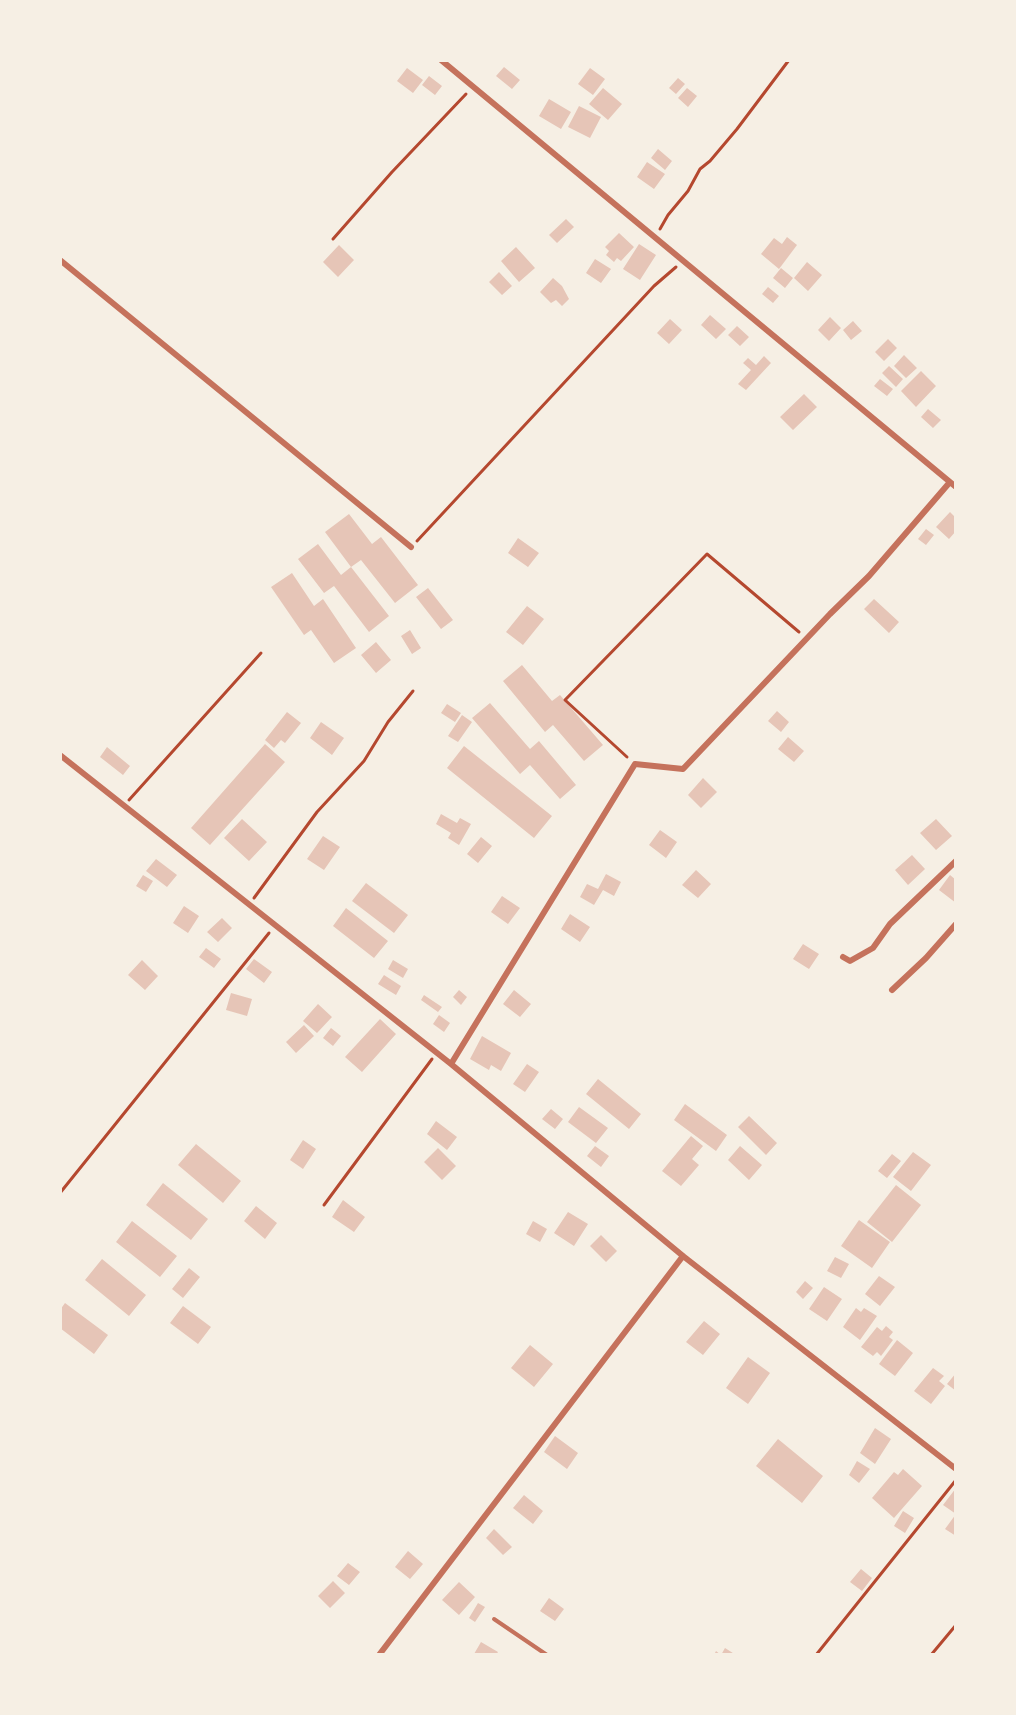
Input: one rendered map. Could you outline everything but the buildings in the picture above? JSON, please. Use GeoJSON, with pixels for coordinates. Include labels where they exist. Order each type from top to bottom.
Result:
{"type":"FeatureCollection","features":[{"type":"Feature","properties":{"kind":"street"},"geometry":{"type":"LineString","coordinates":[[441,60],[956,487]]}},
{"type":"Feature","properties":{"kind":"street"},"geometry":{"type":"LineString","coordinates":[[60,260],[411,547]]}},
{"type":"Feature","properties":{"kind":"street"},"geometry":{"type":"LineString","coordinates":[[451,1064],[636,764],[684,769],[869,576],[950,482]]}},
{"type":"Feature","properties":{"kind":"street"},"geometry":{"type":"LineString","coordinates":[[60,755],[451,1064],[683,1256],[956,1469]]}},
{"type":"Feature","properties":{"kind":"street"},"geometry":{"type":"LineString","coordinates":[[843,957],[850,961],[873,948],[890,924],[956,861]]}},
{"type":"Feature","properties":{"kind":"street"},"geometry":{"type":"LineString","coordinates":[[891,990],[926,958],[956,924]]}},
{"type":"Feature","properties":{"kind":"street"},"geometry":{"type":"LineString","coordinates":[[379,1655],[683,1256]]}},
{"type":"Feature","properties":{"kind":"lane"},"geometry":{"type":"LineString","coordinates":[[494,1619],[547,1655]]}},
{"type":"Feature","properties":{"kind":"path"},"geometry":{"type":"LineString","coordinates":[[655,238],[668,215],[688,191],[700,169],[710,161],[737,129],[789,60]]}},
{"type":"Feature","properties":{"kind":"path"},"geometry":{"type":"LineString","coordinates":[[333,239],[392,171],[474,87]]}},
{"type":"Feature","properties":{"kind":"path"},"geometry":{"type":"LineString","coordinates":[[411,547],[654,286],[683,261]]}},
{"type":"Feature","properties":{"kind":"path"},"geometry":{"type":"LineString","coordinates":[[636,764],[565,700],[707,554],[807,639]]}},
{"type":"Feature","properties":{"kind":"path"},"geometry":{"type":"LineString","coordinates":[[124,806],[261,653]]}},
{"type":"Feature","properties":{"kind":"path"},"geometry":{"type":"LineString","coordinates":[[249,904],[316,812],[364,761],[388,722],[413,691]]}},
{"type":"Feature","properties":{"kind":"path"},"geometry":{"type":"LineString","coordinates":[[60,1193],[276,926]]}},
{"type":"Feature","properties":{"kind":"path"},"geometry":{"type":"LineString","coordinates":[[324,1205],[436,1052]]}},
{"type":"Feature","properties":{"kind":"path"},"geometry":{"type":"LineString","coordinates":[[816,1655],[956,1480]]}},
{"type":"Feature","properties":{"kind":"path"},"geometry":{"type":"LineString","coordinates":[[931,1655],[956,1625]]}}]}
